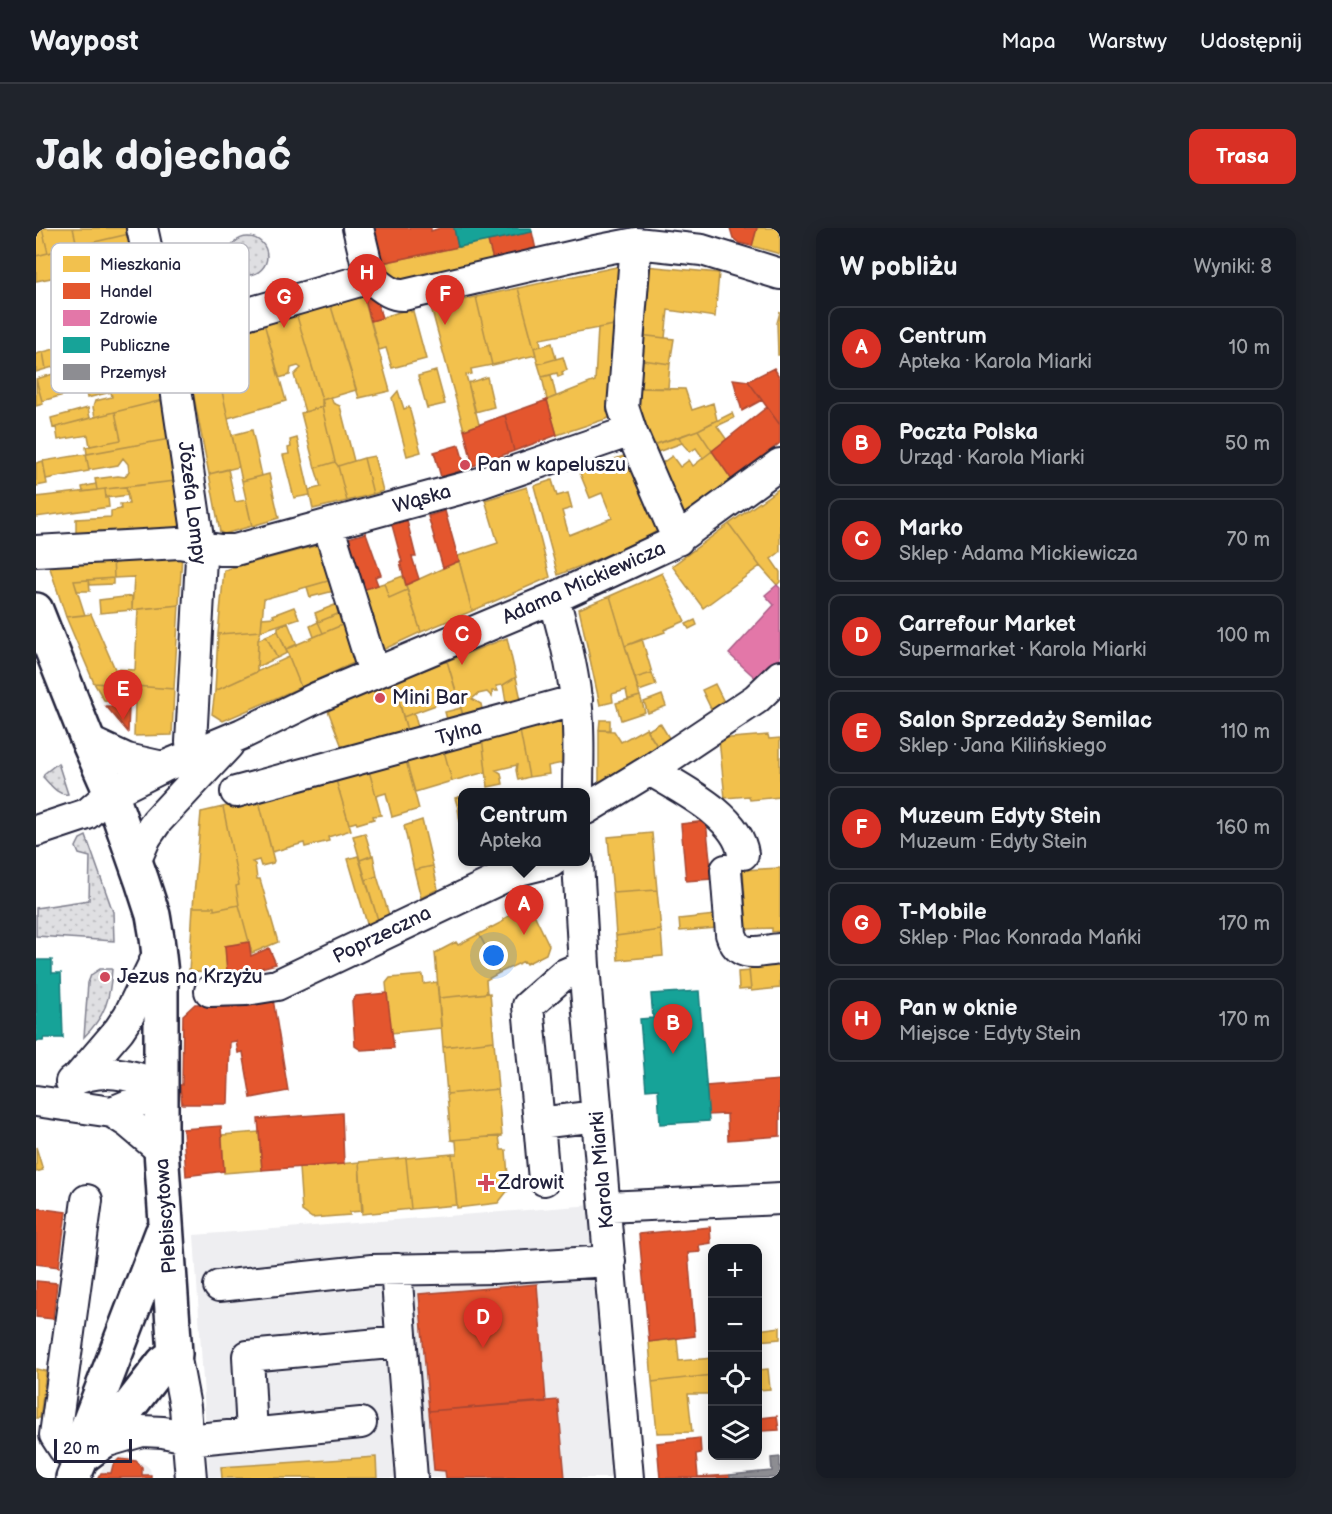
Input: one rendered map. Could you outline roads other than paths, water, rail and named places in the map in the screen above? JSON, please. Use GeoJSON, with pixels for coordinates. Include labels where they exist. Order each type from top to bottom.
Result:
{"type":"FeatureCollection","features":[{"type":"Feature","properties":{"kind":"main road","name":"Plebiscytowa"},"geometry":{"type":"LineString","coordinates":[[36,610],[111,793],[153,915],[159,953],[161,1150],[175,1354]]}},
{"type":"Feature","properties":{"kind":"main road"},"geometry":{"type":"LineString","coordinates":[[85,1459],[84,1436],[165,1225]]}},
{"type":"Feature","properties":{"kind":"main road"},"geometry":{"type":"LineString","coordinates":[[85,1459],[163,1363],[175,1354]]}},
{"type":"Feature","properties":{"kind":"street","name":"Józefa Lompy"},"geometry":{"type":"LineString","coordinates":[[142,228],[145,243]]}},
{"type":"Feature","properties":{"kind":"street"},"geometry":{"type":"LineString","coordinates":[[358,228],[370,279],[396,296],[602,249],[636,243],[702,239],[780,273]]}},
{"type":"Feature","properties":{"kind":"street"},"geometry":{"type":"LineString","coordinates":[[636,243],[623,398],[625,417],[678,540]]}},
{"type":"Feature","properties":{"kind":"street"},"geometry":{"type":"LineString","coordinates":[[249,313],[370,279]]}},
{"type":"Feature","properties":{"kind":"street","name":"Józefa Lompy"},"geometry":{"type":"LineString","coordinates":[[175,393],[201,546],[191,742]]}},
{"type":"Feature","properties":{"kind":"street","name":"Wąska"},"geometry":{"type":"LineString","coordinates":[[36,551],[179,543],[235,550],[484,482],[631,431]]}},
{"type":"Feature","properties":{"kind":"street","name":"Adama Mickiewicza"},"geometry":{"type":"LineString","coordinates":[[38,822],[87,814],[111,793],[163,767],[242,734],[316,698],[554,598],[678,540],[780,464]]}},
{"type":"Feature","properties":{"kind":"street"},"geometry":{"type":"LineString","coordinates":[[328,525],[374,674]]}},
{"type":"Feature","properties":{"kind":"street"},"geometry":{"type":"LineString","coordinates":[[554,598],[577,699],[578,788]]}},
{"type":"Feature","properties":{"kind":"street"},"geometry":{"type":"LineString","coordinates":[[590,806],[650,770],[756,699],[780,676]]}},
{"type":"Feature","properties":{"kind":"street","name":"Tylna"},"geometry":{"type":"LineString","coordinates":[[236,792],[342,765],[577,699]]}},
{"type":"Feature","properties":{"kind":"street","name":"Adama Mickiewicza"},"geometry":{"type":"LineString","coordinates":[[135,862],[146,837],[171,804],[224,748],[242,734]]}},
{"type":"Feature","properties":{"kind":"street"},"geometry":{"type":"LineString","coordinates":[[88,741],[127,759],[163,767]]}},
{"type":"Feature","properties":{"kind":"street"},"geometry":{"type":"LineString","coordinates":[[650,770],[714,811],[738,836],[734,862],[731,934],[734,943],[740,950],[747,953],[780,949]]}},
{"type":"Feature","properties":{"kind":"street","name":"Poprzeczna"},"geometry":{"type":"LineString","coordinates":[[210,991],[246,990],[277,985],[519,870],[533,866]]}},
{"type":"Feature","properties":{"kind":"street","name":"Karola Miarki"},"geometry":{"type":"LineString","coordinates":[[578,866],[584,966],[628,1478]]}},
{"type":"Feature","properties":{"kind":"street"},"geometry":{"type":"LineString","coordinates":[[78,1078],[129,1015],[159,953]]}},
{"type":"Feature","properties":{"kind":"street"},"geometry":{"type":"LineString","coordinates":[[544,1180],[528,1006],[563,975],[584,966]]}},
{"type":"Feature","properties":{"kind":"street"},"geometry":{"type":"LineString","coordinates":[[36,1095],[78,1078],[116,1073],[160,1086]]}},
{"type":"Feature","properties":{"kind":"street"},"geometry":{"type":"LineString","coordinates":[[112,1112],[139,1101],[160,1086]]}},
{"type":"Feature","properties":{"kind":"street"},"geometry":{"type":"LineString","coordinates":[[36,1101],[112,1112],[161,1150]]}},
{"type":"Feature","properties":{"kind":"street"},"geometry":{"type":"LineString","coordinates":[[539,1122],[597,1116]]}},
{"type":"Feature","properties":{"kind":"street"},"geometry":{"type":"LineString","coordinates":[[606,1207],[780,1199]]}},
{"type":"Feature","properties":{"kind":"street"},"geometry":{"type":"LineString","coordinates":[[87,1200],[55,1435],[64,1449],[85,1459],[142,1431],[163,1432],[197,1439],[361,1423]]}},
{"type":"Feature","properties":{"kind":"street"},"geometry":{"type":"LineString","coordinates":[[219,1286],[396,1269],[494,1268],[610,1261]]}},
{"type":"Feature","properties":{"kind":"street"},"geometry":{"type":"LineString","coordinates":[[396,1269],[412,1478]]}},
{"type":"Feature","properties":{"kind":"street"},"geometry":{"type":"LineString","coordinates":[[252,1434],[248,1356],[401,1342]]}},
{"type":"Feature","properties":{"kind":"street","name":"Plebiscytowa"},"geometry":{"type":"LineString","coordinates":[[175,1354],[181,1377],[191,1478]]}},
{"type":"Feature","properties":{"kind":"place","name":"Pan w oknie"},"geometry":{"type":"Point","coordinates":[367,304]}},
{"type":"Feature","properties":{"kind":"place","name":"Muzeum Edyty Stein"},"geometry":{"type":"Point","coordinates":[445,325]}},
{"type":"Feature","properties":{"kind":"place","name":"T-Mobile"},"geometry":{"type":"Point","coordinates":[284,328]}},
{"type":"Feature","properties":{"kind":"place","name":"Pan w kapeluszu"},"geometry":{"type":"Point","coordinates":[465,465]}},
{"type":"Feature","properties":{"kind":"place","name":"Marko"},"geometry":{"type":"Point","coordinates":[462,665]}},
{"type":"Feature","properties":{"kind":"place","name":"Mini Bar"},"geometry":{"type":"Point","coordinates":[380,698]}},
{"type":"Feature","properties":{"kind":"place","name":"Salon Sprzedaży Semilac"},"geometry":{"type":"Point","coordinates":[123,720]}},
{"type":"Feature","properties":{"kind":"place","name":"Centrum"},"geometry":{"type":"Point","coordinates":[524,935]}},
{"type":"Feature","properties":{"kind":"place","name":"Jezus na Krzyżu"},"geometry":{"type":"Point","coordinates":[105,977]}},
{"type":"Feature","properties":{"kind":"place","name":"Poczta Polska"},"geometry":{"type":"Point","coordinates":[673,1054]}},
{"type":"Feature","properties":{"kind":"place","name":"Zdrowit"},"geometry":{"type":"Point","coordinates":[486,1183]}},
{"type":"Feature","properties":{"kind":"place","name":"Carrefour Market"},"geometry":{"type":"Point","coordinates":[483,1348]}}]}
